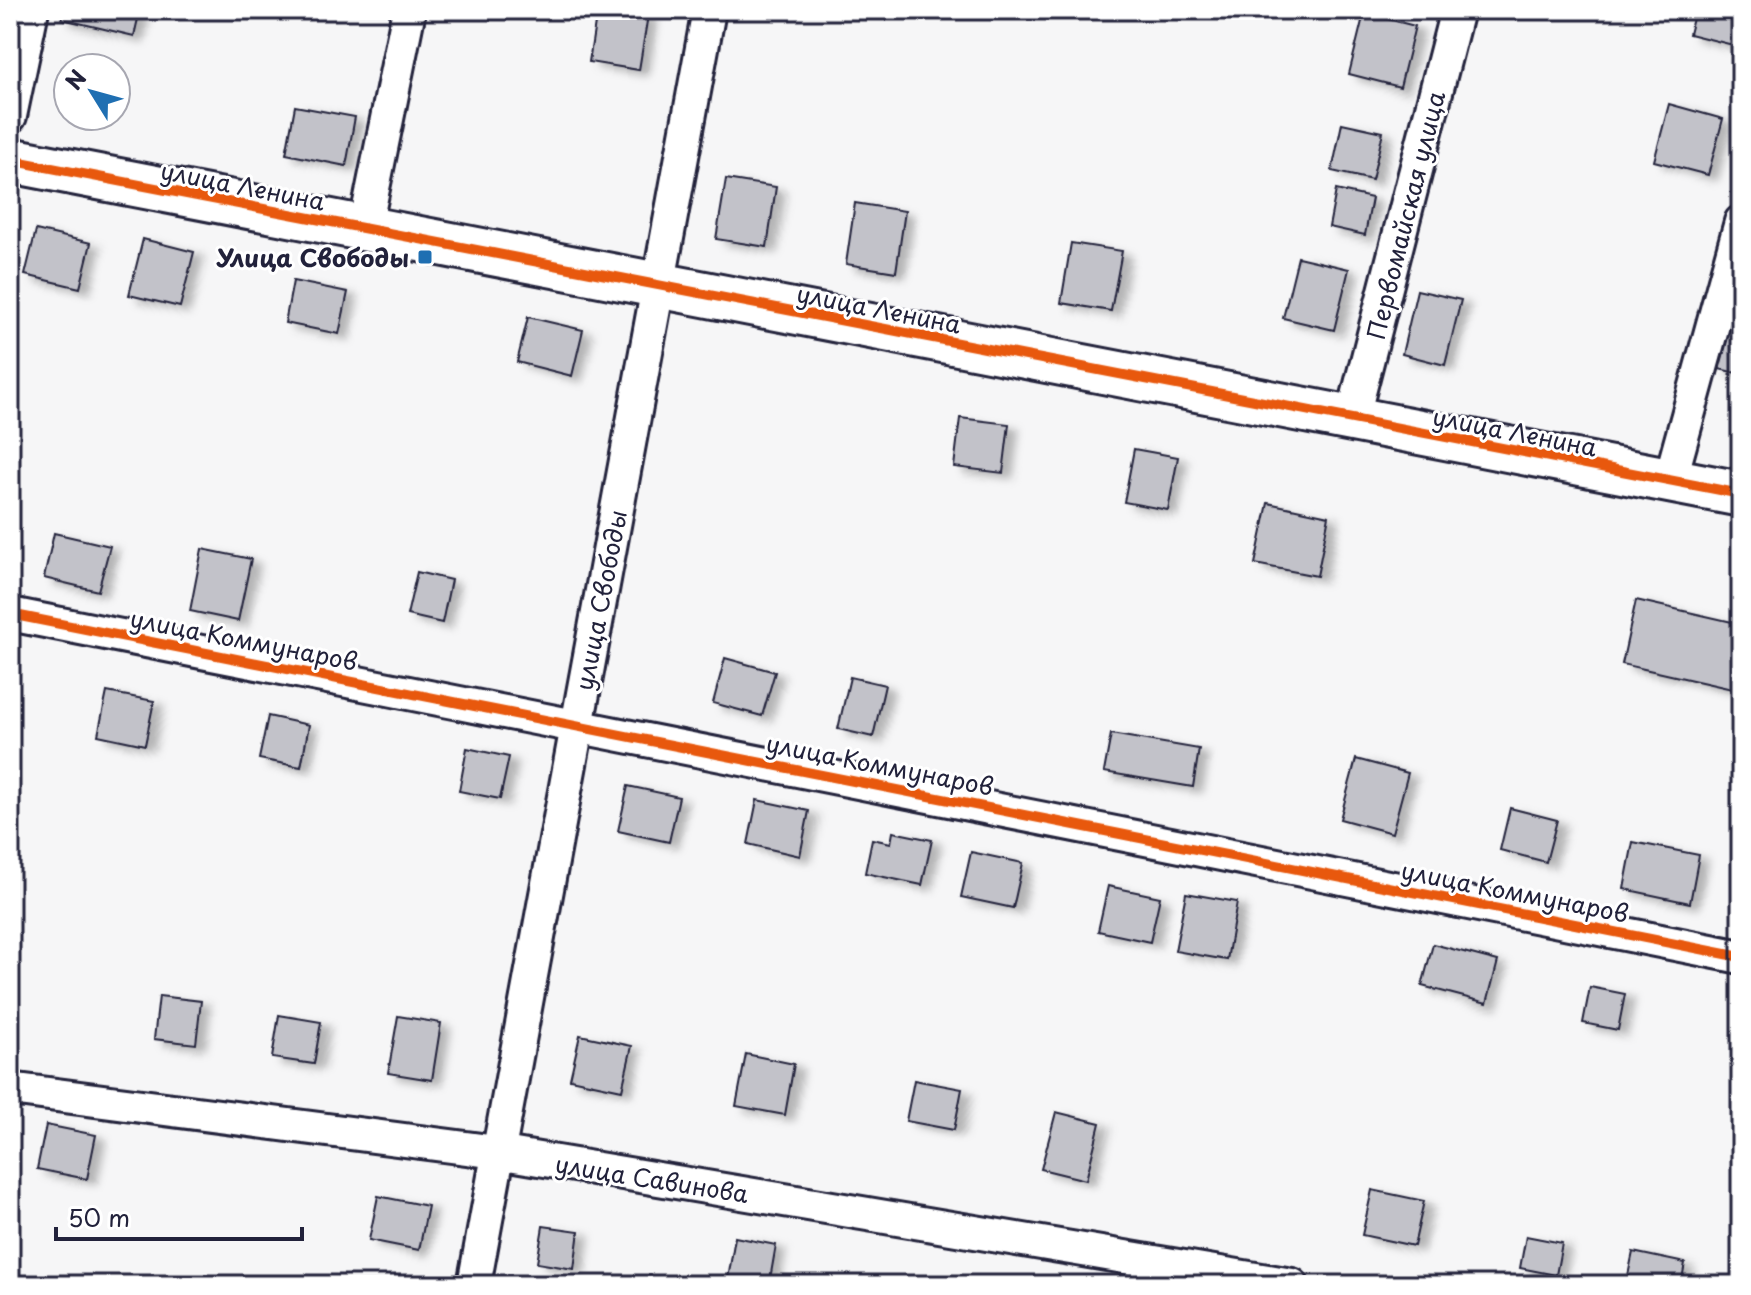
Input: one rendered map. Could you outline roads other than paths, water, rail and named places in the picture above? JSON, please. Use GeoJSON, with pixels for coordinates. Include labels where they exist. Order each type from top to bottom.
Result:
{"type":"FeatureCollection","features":[{"type":"Feature","properties":{"kind":"street"},"geometry":{"type":"LineString","coordinates":[[10,116],[32,10]]}},
{"type":"Feature","properties":{"kind":"street"},"geometry":{"type":"LineString","coordinates":[[365,228],[409,10]]}},
{"type":"Feature","properties":{"kind":"street","name":"улица Свободы"},"geometry":{"type":"LineString","coordinates":[[474,1285],[709,10]]}},
{"type":"Feature","properties":{"kind":"street","name":"Первомайская улица"},"geometry":{"type":"LineString","coordinates":[[1352,420],[1457,10]]}},
{"type":"Feature","properties":{"kind":"street","name":"улица Ленина"},"geometry":{"type":"LineString","coordinates":[[10,160],[1741,494]]}},
{"type":"Feature","properties":{"kind":"street"},"geometry":{"type":"LineString","coordinates":[[1670,481],[1741,222]]}},
{"type":"Feature","properties":{"kind":"street","name":"улица Коммунаров"},"geometry":{"type":"LineString","coordinates":[[10,614],[1741,957]]}},
{"type":"Feature","properties":{"kind":"street","name":"улица Савинова"},"geometry":{"type":"LineString","coordinates":[[10,1089],[497,1152],[1292,1285]]}},
{"type":"Feature","properties":{"kind":"place","name":"Улица Свободы"},"geometry":{"type":"Point","coordinates":[425,257]}}]}
